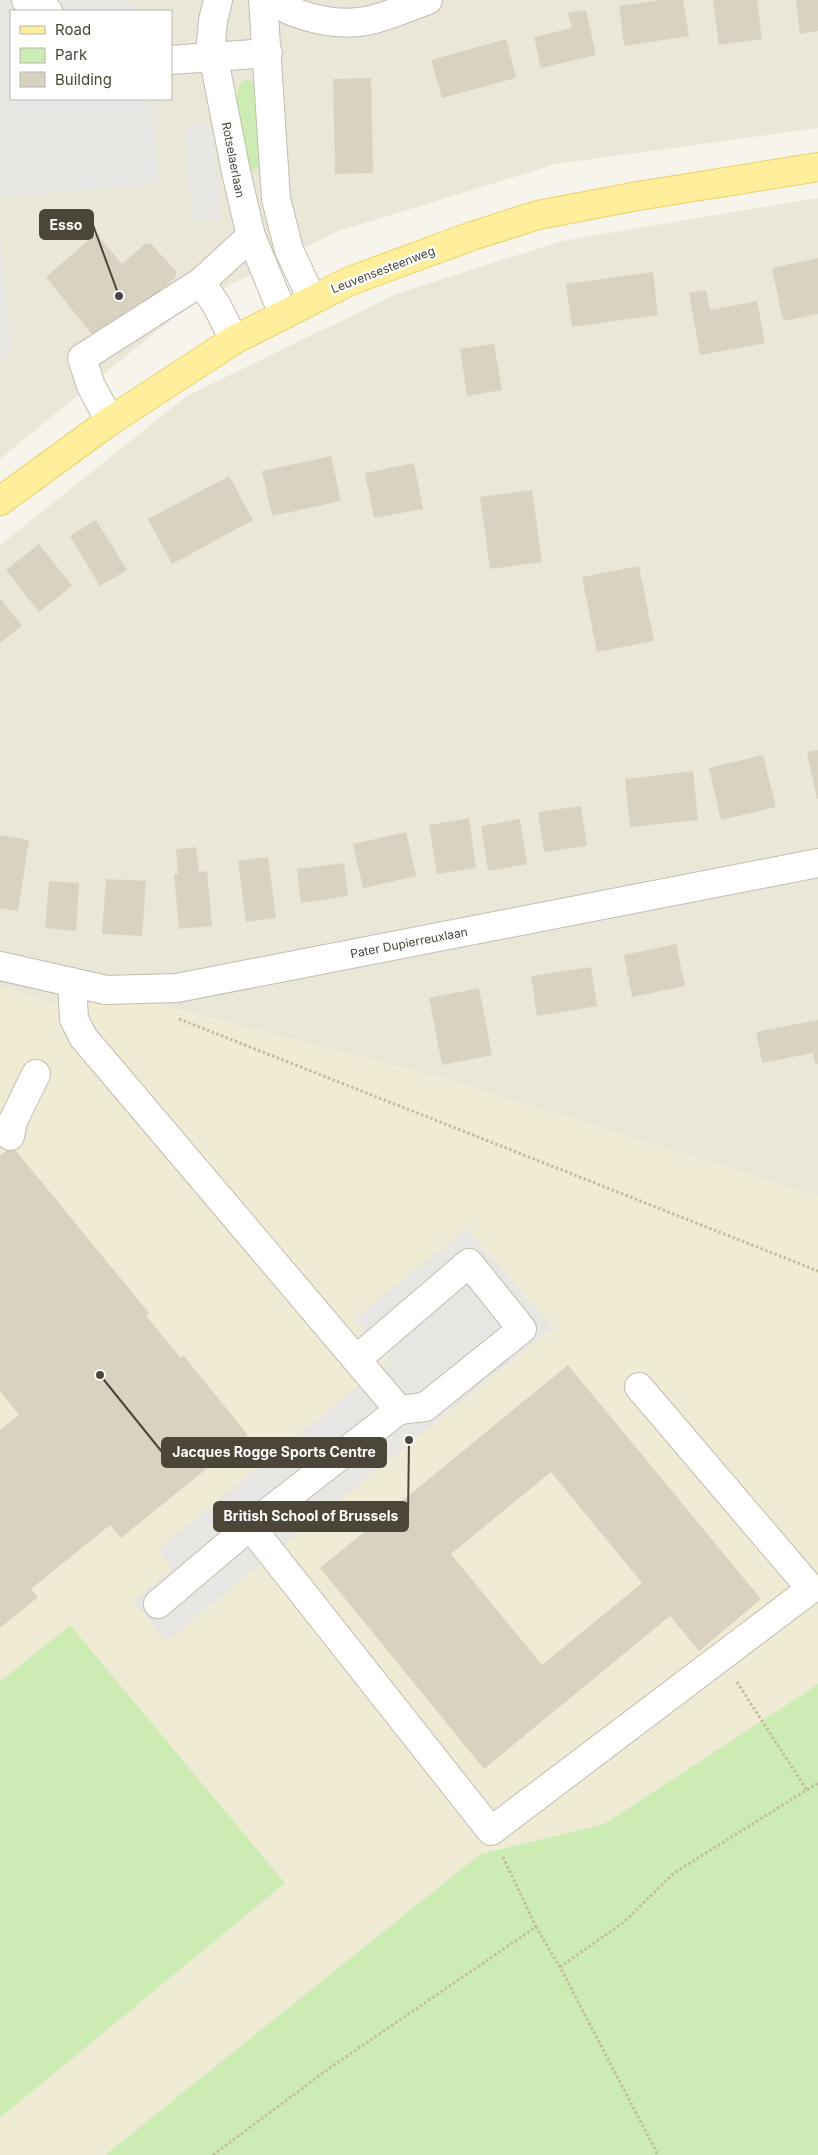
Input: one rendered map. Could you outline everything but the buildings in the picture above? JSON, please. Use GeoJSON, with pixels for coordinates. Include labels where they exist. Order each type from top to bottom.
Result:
{"type":"FeatureCollection","features":[{"type":"Feature","properties":{"kind":"main road","name":"Leuvensesteenweg"},"geometry":{"type":"LineString","coordinates":[[0,501],[110,421],[234,340],[350,281],[472,236],[538,215],[638,196],[818,167]]}},
{"type":"Feature","properties":{"kind":"street"},"geometry":{"type":"LineString","coordinates":[[26,0],[46,10]]}},
{"type":"Feature","properties":{"kind":"street","name":"Rotselaerlaan"},"geometry":{"type":"LineString","coordinates":[[218,0],[211,33],[213,57],[239,189],[251,236],[283,314]]}},
{"type":"Feature","properties":{"kind":"street"},"geometry":{"type":"LineString","coordinates":[[263,0],[268,52],[276,198],[289,250],[312,299]]}},
{"type":"Feature","properties":{"kind":"street"},"geometry":{"type":"LineString","coordinates":[[269,0],[308,17],[346,22],[382,17],[428,0]]}},
{"type":"Feature","properties":{"kind":"street"},"geometry":{"type":"LineString","coordinates":[[172,60],[268,52]]}},
{"type":"Feature","properties":{"kind":"street"},"geometry":{"type":"LineString","coordinates":[[110,421],[91,386],[82,358],[201,282],[251,236]]}},
{"type":"Feature","properties":{"kind":"street"},"geometry":{"type":"LineString","coordinates":[[201,282],[217,306],[234,340]]}},
{"type":"Feature","properties":{"kind":"street","name":"Pater Dupierreuxlaan"},"geometry":{"type":"LineString","coordinates":[[0,966],[106,990],[177,988],[818,863]]}},
{"type":"Feature","properties":{"kind":"street"},"geometry":{"type":"LineString","coordinates":[[72,982],[74,1019],[83,1037],[358,1358],[399,1410]]}},
{"type":"Feature","properties":{"kind":"street"},"geometry":{"type":"LineString","coordinates":[[10,1136],[12,1120],[36,1074]]}},
{"type":"Feature","properties":{"kind":"street"},"geometry":{"type":"LineString","coordinates":[[158,1604],[250,1526],[399,1410],[425,1407],[522,1329],[469,1263],[358,1358]]}},
{"type":"Feature","properties":{"kind":"street"},"geometry":{"type":"LineString","coordinates":[[250,1526],[491,1831],[722,1659],[811,1589],[639,1387]]}},
{"type":"Feature","properties":{"kind":"path"},"geometry":{"type":"LineString","coordinates":[[171,1016],[818,1271]]}},
{"type":"Feature","properties":{"kind":"path"},"geometry":{"type":"LineString","coordinates":[[722,1659],[806,1789]]}},
{"type":"Feature","properties":{"kind":"path"},"geometry":{"type":"LineString","coordinates":[[560,1967],[624,1922],[674,1872],[818,1783]]}},
{"type":"Feature","properties":{"kind":"path"},"geometry":{"type":"LineString","coordinates":[[491,1831],[536,1927],[560,1967],[658,2155]]}},
{"type":"Feature","properties":{"kind":"path"},"geometry":{"type":"LineString","coordinates":[[213,2155],[331,2067],[536,1927]]}},
{"type":"Feature","properties":{"kind":"shaded area"},"geometry":{"type":"Polygon","coordinates":[[[0,0],[818,0],[818,128],[556,164],[339,231],[186,307],[0,459],[0,0]]]}},
{"type":"Feature","properties":{"kind":"shaded area"},"geometry":{"type":"Polygon","coordinates":[[[0,0],[121,0],[140,9],[10,10],[10,100],[151,100],[159,183],[0,197],[0,0]]]}},
{"type":"Feature","properties":{"kind":"shaded area"},"geometry":{"type":"Polygon","coordinates":[[[213,123],[220,220],[192,221],[185,126],[213,123]]]}},
{"type":"Feature","properties":{"kind":"shaded area"},"geometry":{"type":"Polygon","coordinates":[[[818,198],[818,1196],[436,1076],[72,1008],[0,988],[0,545],[187,396],[396,294],[562,241],[818,198]]]}},
{"type":"Feature","properties":{"kind":"shaded area"},"geometry":{"type":"Polygon","coordinates":[[[0,236],[11,350],[0,359],[0,236]]]}},
{"type":"Feature","properties":{"kind":"shaded area"},"geometry":{"type":"Polygon","coordinates":[[[0,988],[72,1008],[106,990],[436,1076],[818,1196],[818,1684],[604,1824],[480,1854],[105,2155],[0,2155],[0,988]]]}},
{"type":"Feature","properties":{"kind":"shaded area"},"geometry":{"type":"Polygon","coordinates":[[[467,1228],[552,1328],[166,1641],[133,1601],[172,1569],[158,1549],[389,1361],[354,1319],[467,1228]]]}},
{"type":"Feature","properties":{"kind":"green space"},"geometry":{"type":"Polygon","coordinates":[[[247,79],[255,84],[260,166],[254,170],[249,170],[237,101],[240,83],[247,79]]]}},
{"type":"Feature","properties":{"kind":"green space"},"geometry":{"type":"Polygon","coordinates":[[[70,1625],[285,1883],[0,2118],[0,1682],[70,1625]]]}},
{"type":"Feature","properties":{"kind":"green space"},"geometry":{"type":"Polygon","coordinates":[[[818,1684],[818,2155],[105,2155],[480,1854],[604,1824],[818,1684]]]}},
{"type":"Feature","properties":{"kind":"place","name":"Esso"},"geometry":{"type":"Point","coordinates":[119,296]}},
{"type":"Feature","properties":{"kind":"place","name":"Jacques Rogge Sports Centre"},"geometry":{"type":"Point","coordinates":[100,1375]}},
{"type":"Feature","properties":{"kind":"place","name":"British School of Brussels"},"geometry":{"type":"Point","coordinates":[409,1440]}}]}
